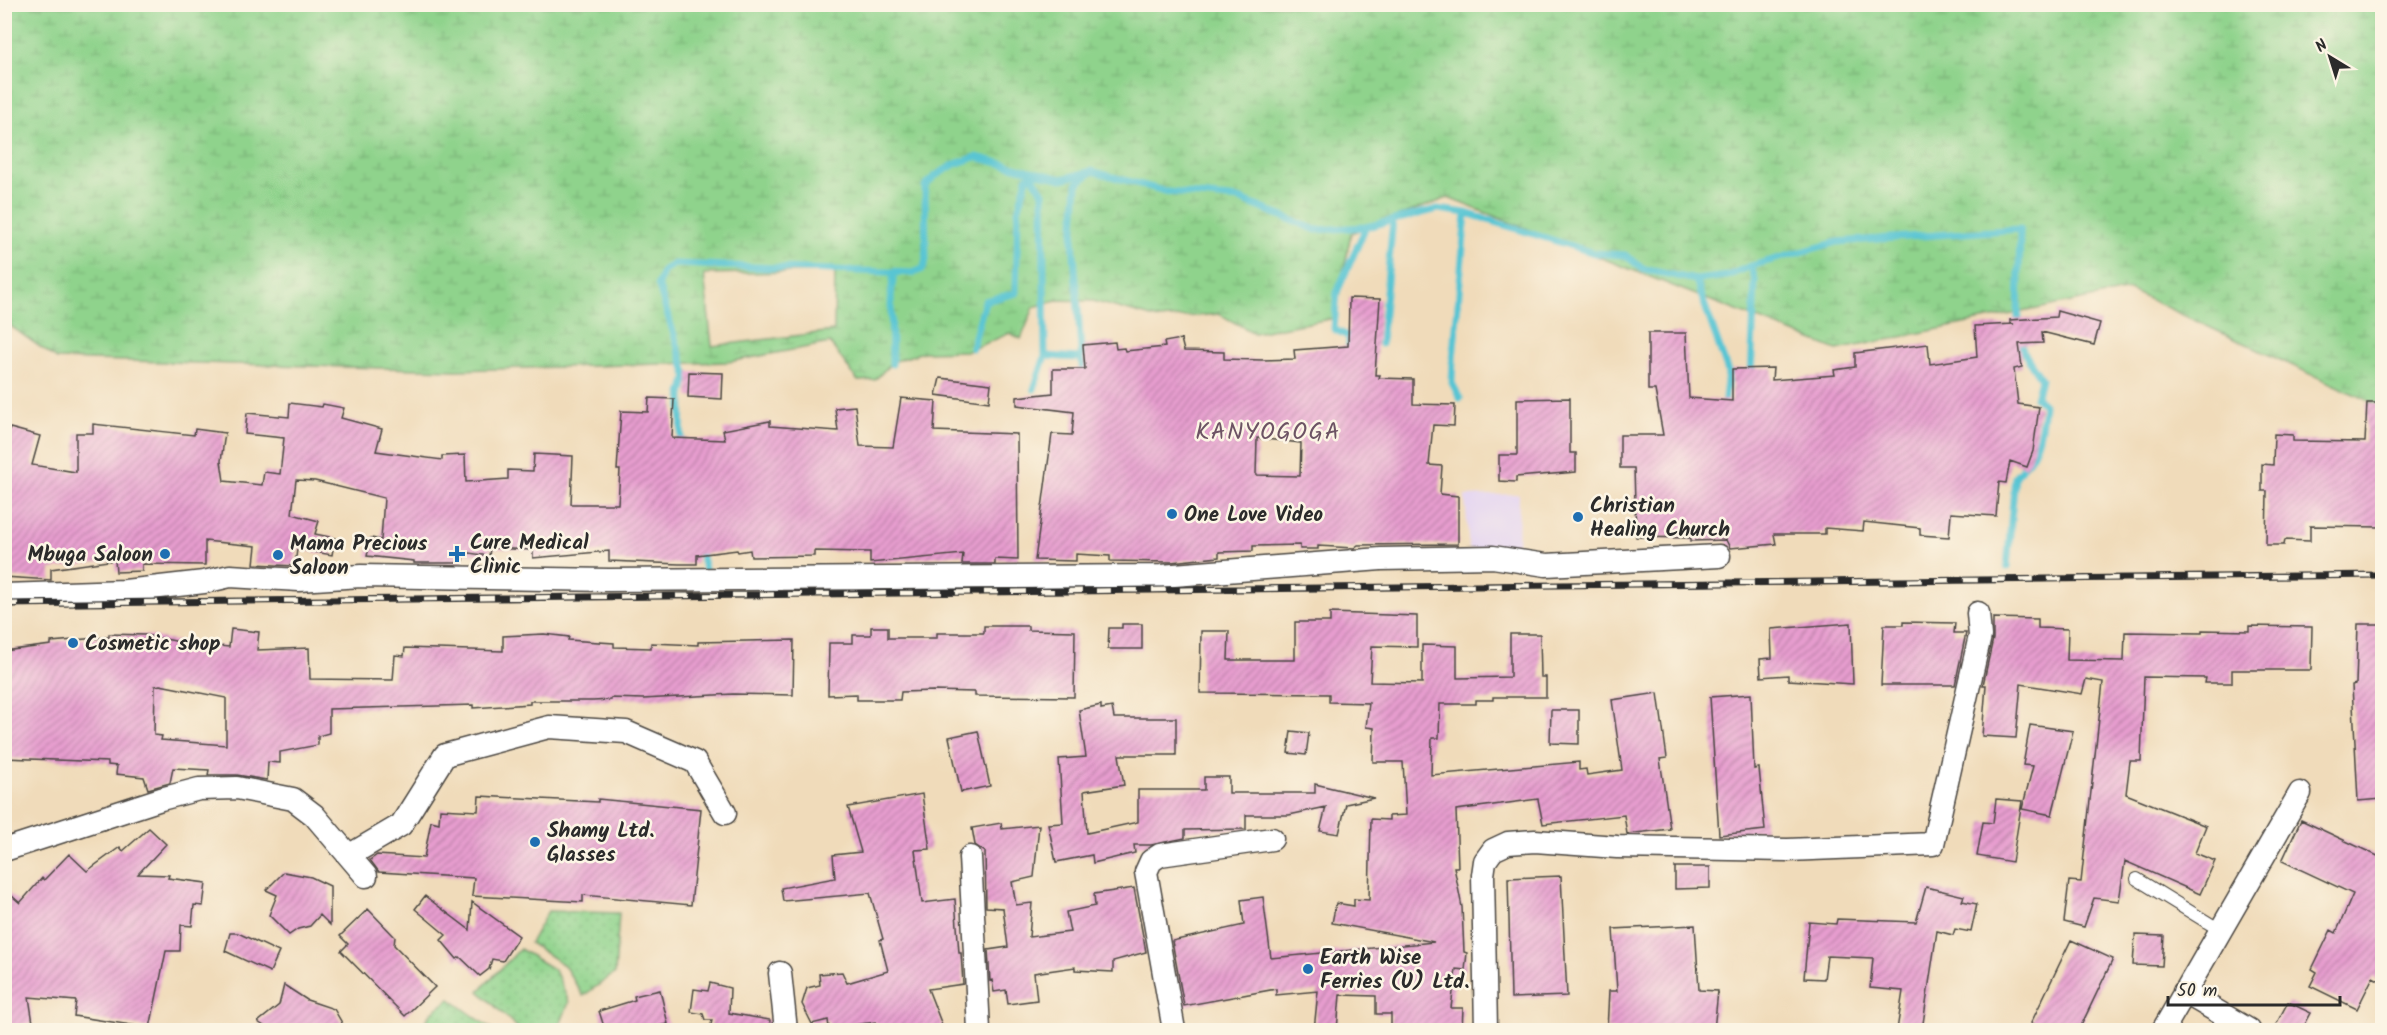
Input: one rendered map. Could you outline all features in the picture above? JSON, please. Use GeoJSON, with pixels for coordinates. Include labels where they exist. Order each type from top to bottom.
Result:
{"type":"FeatureCollection","features":[{"type":"Feature","properties":{"kind":"street"},"geometry":{"type":"LineString","coordinates":[[4,595],[124,591],[204,582],[230,576],[299,580],[361,576],[440,576],[609,580],[1161,576],[1381,559],[1493,557],[1546,565],[1719,556]]}},
{"type":"Feature","properties":{"kind":"street"},"geometry":{"type":"LineString","coordinates":[[1486,1030],[1483,875],[1485,861],[1493,850],[1508,843],[1535,841],[1617,847],[1788,850],[1932,843],[1980,636],[1978,613]]}},
{"type":"Feature","properties":{"kind":"street"},"geometry":{"type":"LineString","coordinates":[[350,855],[401,825],[445,755],[549,726],[626,732],[695,762],[725,813]]}},
{"type":"Feature","properties":{"kind":"street"},"geometry":{"type":"LineString","coordinates":[[4,850],[199,789],[237,788],[293,799],[314,815],[366,876]]}},
{"type":"Feature","properties":{"kind":"street"},"geometry":{"type":"LineString","coordinates":[[2163,1030],[2300,793]]}},
{"type":"Feature","properties":{"kind":"street"},"geometry":{"type":"LineString","coordinates":[[1174,1030],[1146,872],[1148,865],[1160,855],[1272,839]]}},
{"type":"Feature","properties":{"kind":"street"},"geometry":{"type":"LineString","coordinates":[[970,857],[979,1030]]}},
{"type":"Feature","properties":{"kind":"street"},"geometry":{"type":"LineString","coordinates":[[780,973],[786,1030]]}},
{"type":"Feature","properties":{"kind":"street"},"geometry":{"type":"LineString","coordinates":[[2184,992],[2249,1030]]}},
{"type":"Feature","properties":{"kind":"lane"},"geometry":{"type":"LineString","coordinates":[[2137,879],[2220,930]]}},
{"type":"Feature","properties":{"kind":"shaded area"},"geometry":{"type":"Polygon","coordinates":[[[1519,494],[1518,549],[1469,549],[1465,496],[1519,494]]]}},
{"type":"Feature","properties":{"kind":"green space"},"geometry":{"type":"Polygon","coordinates":[[[5,5],[2382,5],[2382,407],[2129,290],[1837,350],[1448,198],[1351,233],[1335,318],[1254,333],[1219,314],[1159,319],[1093,301],[1056,300],[1034,307],[1021,339],[1010,333],[968,351],[923,352],[892,362],[875,380],[858,381],[830,343],[728,362],[456,370],[57,359],[5,322],[5,5]],[[835,271],[704,274],[712,346],[834,331],[835,271]]]}},
{"type":"Feature","properties":{"kind":"green space"},"geometry":{"type":"Polygon","coordinates":[[[548,911],[619,913],[615,973],[583,996],[564,965],[530,943],[548,911]]]}},
{"type":"Feature","properties":{"kind":"green space"},"geometry":{"type":"Polygon","coordinates":[[[520,949],[555,970],[569,1002],[558,1030],[520,1030],[479,991],[520,949]]]}},
{"type":"Feature","properties":{"kind":"green space"},"geometry":{"type":"Polygon","coordinates":[[[450,999],[493,1030],[421,1030],[431,1013],[450,999]]]}},
{"type":"Feature","properties":{"kind":"building"},"geometry":{"type":"Polygon","coordinates":[[[1349,298],[1380,299],[1375,375],[1380,375],[1379,378],[1413,379],[1413,404],[1455,405],[1454,426],[1433,425],[1429,465],[1442,466],[1440,494],[1458,496],[1458,544],[1358,545],[1354,548],[1318,546],[1318,549],[1300,549],[1300,545],[1253,546],[1253,551],[1219,552],[1219,557],[1171,562],[1110,561],[1110,556],[1076,554],[1076,561],[1035,560],[1052,434],[1072,435],[1074,412],[1017,405],[1017,397],[1053,393],[1053,369],[1085,369],[1083,345],[1115,342],[1116,349],[1124,348],[1125,351],[1165,347],[1164,342],[1181,339],[1184,351],[1224,352],[1224,359],[1262,360],[1295,359],[1294,350],[1348,346],[1349,298]],[[1257,438],[1256,475],[1300,476],[1301,443],[1257,438]]]}},
{"type":"Feature","properties":{"kind":"building"},"geometry":{"type":"Polygon","coordinates":[[[2057,311],[2100,323],[2094,345],[2042,332],[2043,343],[2019,344],[2022,367],[2014,369],[2018,404],[2039,407],[2033,451],[2027,467],[2010,461],[2006,483],[1999,482],[1996,516],[1951,513],[1949,537],[1920,535],[1920,528],[1864,522],[1863,531],[1825,528],[1825,534],[1774,534],[1776,544],[1730,548],[1726,540],[1691,541],[1691,538],[1636,537],[1634,468],[1620,468],[1620,435],[1663,435],[1655,390],[1648,390],[1648,333],[1686,333],[1689,398],[1732,401],[1732,369],[1773,368],[1772,380],[1835,375],[1834,370],[1855,367],[1855,353],[1928,344],[1930,364],[1977,357],[1975,326],[2014,324],[2010,323],[2010,320],[2056,317],[2057,311]]]}},
{"type":"Feature","properties":{"kind":"building"},"geometry":{"type":"Polygon","coordinates":[[[689,372],[723,373],[722,399],[688,397],[689,372]]]}},
{"type":"Feature","properties":{"kind":"building"},"geometry":{"type":"Polygon","coordinates":[[[940,378],[991,384],[989,402],[936,395],[940,378]]]}},
{"type":"Feature","properties":{"kind":"building"},"geometry":{"type":"Polygon","coordinates":[[[649,398],[674,399],[672,438],[725,440],[723,430],[770,421],[770,426],[838,431],[835,408],[855,406],[860,446],[893,447],[901,398],[936,401],[934,431],[1017,434],[1018,560],[995,559],[995,564],[962,564],[963,554],[870,563],[870,552],[814,551],[814,556],[751,557],[750,550],[738,552],[737,550],[697,555],[697,564],[679,564],[609,561],[609,551],[533,558],[533,550],[490,548],[489,556],[463,552],[463,563],[414,563],[414,561],[367,556],[371,538],[381,540],[384,498],[315,481],[296,480],[292,514],[319,521],[315,534],[335,538],[332,555],[297,549],[295,566],[254,564],[256,546],[205,541],[205,565],[142,564],[142,571],[116,572],[115,560],[51,569],[51,580],[4,577],[4,448],[10,428],[40,436],[32,465],[76,472],[76,433],[93,433],[93,424],[194,435],[195,429],[225,433],[221,461],[224,481],[262,485],[264,472],[280,474],[284,438],[245,434],[247,413],[289,417],[290,403],[322,407],[323,404],[344,408],[341,418],[382,429],[376,451],[442,460],[442,456],[465,455],[466,482],[508,479],[508,470],[533,471],[534,454],[573,456],[571,504],[618,504],[620,470],[617,470],[621,411],[648,412],[649,398]]]}},
{"type":"Feature","properties":{"kind":"building"},"geometry":{"type":"Polygon","coordinates":[[[1570,398],[1570,453],[1576,453],[1576,472],[1516,477],[1516,482],[1499,481],[1499,455],[1517,455],[1517,399],[1570,398]]]}},
{"type":"Feature","properties":{"kind":"building"},"geometry":{"type":"Polygon","coordinates":[[[2367,403],[2382,403],[2382,527],[2310,526],[2310,541],[2285,540],[2284,545],[2266,545],[2267,491],[2262,491],[2262,464],[2273,465],[2274,434],[2293,435],[2293,441],[2365,442],[2367,403]]]}},
{"type":"Feature","properties":{"kind":"building"},"geometry":{"type":"Polygon","coordinates":[[[1330,613],[1417,616],[1417,647],[1372,646],[1370,682],[1422,683],[1422,645],[1457,646],[1457,678],[1510,677],[1510,634],[1540,634],[1541,677],[1546,677],[1546,697],[1493,697],[1493,700],[1476,700],[1476,704],[1440,704],[1439,738],[1432,738],[1431,775],[1579,762],[1579,770],[1586,769],[1587,775],[1622,770],[1612,700],[1658,693],[1667,758],[1660,759],[1670,829],[1627,834],[1624,815],[1543,824],[1538,799],[1456,810],[1458,867],[1454,867],[1462,907],[1464,952],[1467,953],[1465,970],[1456,969],[1451,1008],[1463,1008],[1462,1030],[1391,1030],[1391,1014],[1376,1014],[1376,996],[1340,995],[1337,1030],[1314,1030],[1318,991],[1276,995],[1276,989],[1184,1006],[1172,941],[1244,925],[1241,900],[1263,897],[1271,958],[1434,942],[1332,923],[1336,903],[1354,906],[1354,899],[1369,900],[1371,819],[1389,820],[1389,816],[1406,815],[1403,762],[1373,762],[1374,728],[1366,727],[1369,703],[1329,702],[1329,694],[1200,693],[1201,631],[1229,631],[1228,660],[1295,660],[1295,622],[1330,622],[1330,613]]]}},
{"type":"Feature","properties":{"kind":"building"},"geometry":{"type":"Polygon","coordinates":[[[1993,618],[2038,619],[2038,628],[2068,629],[2067,660],[2124,661],[2125,632],[2202,633],[2202,630],[2249,631],[2249,626],[2312,627],[2311,670],[2232,670],[2232,683],[2205,683],[2206,678],[2144,677],[2141,761],[2130,761],[2126,794],[2206,826],[2195,853],[2215,861],[2200,894],[2125,861],[2119,901],[2094,898],[2084,927],[2064,922],[2069,881],[2081,882],[2103,682],[2086,679],[2082,694],[2021,684],[2016,738],[1982,736],[1986,685],[1983,685],[1993,639],[1993,618]]]}},
{"type":"Feature","properties":{"kind":"building"},"geometry":{"type":"Polygon","coordinates":[[[1903,622],[1955,623],[1954,633],[1966,633],[1955,685],[1881,685],[1884,625],[1903,625],[1903,622]]]}},
{"type":"Feature","properties":{"kind":"building"},"geometry":{"type":"Polygon","coordinates":[[[1851,623],[1853,684],[1788,680],[1788,675],[1761,677],[1760,659],[1772,658],[1771,629],[1851,623]]]}},
{"type":"Feature","properties":{"kind":"building"},"geometry":{"type":"Polygon","coordinates":[[[1122,624],[1142,624],[1142,649],[1108,649],[1109,628],[1122,628],[1122,624]]]}},
{"type":"Feature","properties":{"kind":"building"},"geometry":{"type":"Polygon","coordinates":[[[2358,624],[2380,624],[2382,799],[2358,801],[2352,685],[2356,684],[2358,624]]]}},
{"type":"Feature","properties":{"kind":"building"},"geometry":{"type":"Polygon","coordinates":[[[984,626],[1028,626],[1028,630],[1075,631],[1074,697],[975,696],[975,692],[933,691],[901,692],[900,700],[857,700],[857,694],[828,695],[829,643],[853,643],[853,635],[871,635],[871,627],[888,627],[888,638],[937,638],[937,633],[984,633],[984,626]]]}},
{"type":"Feature","properties":{"kind":"building"},"geometry":{"type":"Polygon","coordinates":[[[231,629],[259,632],[257,650],[309,648],[310,679],[393,680],[395,655],[404,656],[405,648],[503,651],[503,636],[544,634],[569,637],[568,640],[614,643],[614,647],[651,648],[651,643],[698,645],[698,642],[794,640],[793,695],[733,694],[643,699],[611,698],[611,700],[593,701],[530,701],[530,704],[473,708],[473,705],[329,709],[329,733],[318,736],[318,745],[280,752],[280,763],[268,762],[267,780],[237,775],[208,775],[209,770],[173,768],[170,783],[148,789],[144,777],[116,774],[117,766],[108,765],[108,762],[4,758],[4,651],[51,645],[51,642],[109,637],[109,634],[145,635],[185,643],[229,647],[231,629]],[[160,685],[155,686],[154,735],[162,736],[161,740],[226,745],[226,698],[160,685]]]}},
{"type":"Feature","properties":{"kind":"building"},"geometry":{"type":"Polygon","coordinates":[[[1751,694],[1754,769],[1759,768],[1765,830],[1719,835],[1710,697],[1751,694]]]}},
{"type":"Feature","properties":{"kind":"building"},"geometry":{"type":"Polygon","coordinates":[[[1101,705],[1101,709],[1112,707],[1114,718],[1176,718],[1176,755],[1119,755],[1124,785],[1084,791],[1087,833],[1138,822],[1138,790],[1204,790],[1204,777],[1229,777],[1229,793],[1315,793],[1315,784],[1374,798],[1346,804],[1339,834],[1320,831],[1326,807],[1289,815],[1246,815],[1246,829],[1185,830],[1185,838],[1151,845],[1134,845],[1135,853],[1093,863],[1092,855],[1056,862],[1048,824],[1063,823],[1059,759],[1086,757],[1079,710],[1101,705]]]}},
{"type":"Feature","properties":{"kind":"building"},"geometry":{"type":"Polygon","coordinates":[[[1551,710],[1579,710],[1579,744],[1550,743],[1551,710]]]}},
{"type":"Feature","properties":{"kind":"building"},"geometry":{"type":"Polygon","coordinates":[[[2030,725],[2073,731],[2052,815],[2022,809],[2033,766],[2023,765],[2030,725]]]}},
{"type":"Feature","properties":{"kind":"building"},"geometry":{"type":"Polygon","coordinates":[[[978,731],[990,786],[961,792],[949,737],[978,731]]]}},
{"type":"Feature","properties":{"kind":"building"},"geometry":{"type":"Polygon","coordinates":[[[1291,731],[1309,733],[1306,755],[1288,753],[1291,731]]]}},
{"type":"Feature","properties":{"kind":"building"},"geometry":{"type":"Polygon","coordinates":[[[922,794],[930,849],[915,850],[922,903],[955,899],[959,953],[961,953],[963,984],[928,989],[944,1030],[877,1030],[876,1022],[829,1028],[828,1020],[812,1024],[802,1004],[807,988],[820,985],[819,974],[842,972],[847,983],[888,971],[880,940],[883,939],[870,893],[783,901],[781,888],[835,878],[833,855],[861,852],[848,807],[922,794]]]}},
{"type":"Feature","properties":{"kind":"building"},"geometry":{"type":"Polygon","coordinates":[[[479,796],[598,802],[598,799],[701,809],[691,905],[583,895],[583,902],[472,896],[474,878],[379,872],[370,860],[377,855],[424,858],[431,821],[439,823],[440,809],[478,811],[479,796]]]}},
{"type":"Feature","properties":{"kind":"building"},"geometry":{"type":"Polygon","coordinates":[[[1996,799],[2022,801],[2012,862],[1977,856],[1983,822],[1993,823],[1996,799]]]}},
{"type":"Feature","properties":{"kind":"building"},"geometry":{"type":"Polygon","coordinates":[[[2301,820],[2382,858],[2382,982],[2373,977],[2357,1009],[2310,986],[2317,972],[2312,969],[2331,930],[2336,933],[2353,894],[2282,861],[2301,820]]]}},
{"type":"Feature","properties":{"kind":"building"},"geometry":{"type":"Polygon","coordinates":[[[1001,823],[1002,829],[1039,825],[1034,877],[1012,882],[1016,905],[1032,903],[1029,937],[1070,932],[1066,912],[1095,906],[1094,894],[1134,888],[1146,952],[1113,961],[1113,972],[1075,970],[1075,967],[1034,973],[1037,1000],[1008,1004],[1006,990],[994,992],[992,980],[990,981],[988,950],[1008,947],[1003,908],[986,907],[985,852],[975,845],[972,828],[1001,823]]]}},
{"type":"Feature","properties":{"kind":"building"},"geometry":{"type":"Polygon","coordinates":[[[149,828],[166,844],[138,874],[169,875],[168,878],[206,883],[203,906],[194,905],[192,926],[181,925],[180,951],[166,951],[150,1028],[74,1016],[76,1001],[29,997],[33,1023],[4,1028],[5,890],[20,903],[42,878],[44,880],[69,854],[87,871],[120,847],[123,851],[149,828]]]}},
{"type":"Feature","properties":{"kind":"building"},"geometry":{"type":"Polygon","coordinates":[[[1675,867],[1710,867],[1710,888],[1675,889],[1675,867]]]}},
{"type":"Feature","properties":{"kind":"building"},"geometry":{"type":"Polygon","coordinates":[[[284,872],[311,877],[330,886],[330,925],[320,915],[310,926],[298,929],[289,935],[269,915],[277,895],[266,890],[284,872]]]}},
{"type":"Feature","properties":{"kind":"building"},"geometry":{"type":"Polygon","coordinates":[[[1561,876],[1567,996],[1511,998],[1508,878],[1561,876]]]}},
{"type":"Feature","properties":{"kind":"building"},"geometry":{"type":"Polygon","coordinates":[[[1926,887],[1964,896],[1962,901],[1977,904],[1971,932],[1955,929],[1953,935],[1937,931],[1922,1030],[1897,1030],[1903,991],[1870,988],[1873,958],[1827,956],[1824,979],[1804,978],[1809,922],[1836,924],[1837,919],[1916,922],[1926,887]]]}},
{"type":"Feature","properties":{"kind":"building"},"geometry":{"type":"Polygon","coordinates":[[[425,896],[470,930],[472,902],[519,936],[503,961],[492,959],[489,969],[480,976],[460,957],[457,959],[441,940],[446,935],[415,909],[425,896]]]}},
{"type":"Feature","properties":{"kind":"building"},"geometry":{"type":"Polygon","coordinates":[[[368,909],[395,937],[394,945],[435,987],[405,1016],[341,951],[348,944],[340,936],[368,909]]]}},
{"type":"Feature","properties":{"kind":"building"},"geometry":{"type":"Polygon","coordinates":[[[1695,925],[1699,990],[1718,991],[1714,1030],[1607,1030],[1609,991],[1617,991],[1613,929],[1695,925]]]}},
{"type":"Feature","properties":{"kind":"building"},"geometry":{"type":"Polygon","coordinates":[[[230,933],[238,933],[279,952],[270,972],[225,951],[230,933]]]}},
{"type":"Feature","properties":{"kind":"building"},"geometry":{"type":"Polygon","coordinates":[[[2135,935],[2164,936],[2162,966],[2133,965],[2135,935]]]}},
{"type":"Feature","properties":{"kind":"building"},"geometry":{"type":"Polygon","coordinates":[[[2071,940],[2113,959],[2079,1030],[2047,1030],[2031,1023],[2071,940]]]}},
{"type":"Feature","properties":{"kind":"building"},"geometry":{"type":"Polygon","coordinates":[[[710,983],[730,988],[729,1013],[770,1020],[769,1030],[710,1030],[712,1020],[705,1020],[703,1014],[691,1012],[694,989],[708,991],[710,983]]]}},
{"type":"Feature","properties":{"kind":"building"},"geometry":{"type":"Polygon","coordinates":[[[284,985],[307,1000],[334,1009],[346,1030],[270,1030],[258,1022],[279,1005],[284,985]]]}},
{"type":"Feature","properties":{"kind":"building"},"geometry":{"type":"Polygon","coordinates":[[[660,990],[668,1024],[641,1030],[605,1030],[599,1011],[635,1000],[634,996],[660,990]]]}},
{"type":"Feature","properties":{"kind":"building"},"geometry":{"type":"Polygon","coordinates":[[[2288,1002],[2311,1013],[2302,1030],[2273,1030],[2288,1002]]]}},
{"type":"Feature","properties":{"kind":"waterway"},"geometry":{"type":"LineString","coordinates":[[681,446],[682,394],[687,376],[658,284],[664,270],[674,264],[913,273],[923,269],[926,260],[925,186],[935,176],[955,164],[976,157],[1062,179],[1092,171],[1168,192],[1239,199],[1316,230],[1366,227],[1438,209],[1466,213],[1594,253],[1625,255],[1643,269],[1696,280],[1727,276],[1751,266],[1837,242],[2020,229],[2018,318],[2023,351],[2041,379],[2036,398],[2044,405],[2037,444],[2029,460],[2015,476],[2007,567]]}},
{"type":"Feature","properties":{"kind":"waterway"},"geometry":{"type":"LineString","coordinates":[[1029,171],[1043,193],[1045,356],[1034,389]]}},
{"type":"Feature","properties":{"kind":"waterway"},"geometry":{"type":"LineString","coordinates":[[972,348],[985,301],[1016,293],[1018,211],[1029,171]]}},
{"type":"Feature","properties":{"kind":"waterway"},"geometry":{"type":"LineString","coordinates":[[1083,378],[1073,240],[1077,184],[1090,173]]}},
{"type":"Feature","properties":{"kind":"waterway"},"geometry":{"type":"LineString","coordinates":[[1460,398],[1452,383],[1466,213]]}},
{"type":"Feature","properties":{"kind":"waterway"},"geometry":{"type":"LineString","coordinates":[[1381,344],[1393,220]]}},
{"type":"Feature","properties":{"kind":"waterway"},"geometry":{"type":"LineString","coordinates":[[1349,345],[1349,337],[1334,329],[1337,292],[1366,227]]}},
{"type":"Feature","properties":{"kind":"waterway"},"geometry":{"type":"LineString","coordinates":[[1751,266],[1755,280],[1751,378]]}},
{"type":"Feature","properties":{"kind":"waterway"},"geometry":{"type":"LineString","coordinates":[[892,364],[891,296],[894,271]]}},
{"type":"Feature","properties":{"kind":"waterway"},"geometry":{"type":"LineString","coordinates":[[1696,280],[1728,372],[1724,407]]}},
{"type":"Feature","properties":{"kind":"waterway"},"geometry":{"type":"LineString","coordinates":[[1045,356],[1081,358]]}},
{"type":"Feature","properties":{"kind":"waterway"},"geometry":{"type":"LineString","coordinates":[[699,546],[707,576]]}},
{"type":"Feature","properties":{"kind":"railway"},"geometry":{"type":"LineString","coordinates":[[4,604],[2382,575]]}},
{"type":"Feature","properties":{"kind":"place","name":"One Love Video"},"geometry":{"type":"Point","coordinates":[1172,514]}},
{"type":"Feature","properties":{"kind":"place","name":"Christian Healing Church"},"geometry":{"type":"Point","coordinates":[1578,517]}},
{"type":"Feature","properties":{"kind":"place","name":"Mbuga Saloon"},"geometry":{"type":"Point","coordinates":[165,554]}},
{"type":"Feature","properties":{"kind":"place","name":"Cure Medical Clinic"},"geometry":{"type":"Point","coordinates":[457,554]}},
{"type":"Feature","properties":{"kind":"place","name":"Mama Precious Saloon"},"geometry":{"type":"Point","coordinates":[278,555]}},
{"type":"Feature","properties":{"kind":"place","name":"Cosmetic shop"},"geometry":{"type":"Point","coordinates":[73,643]}},
{"type":"Feature","properties":{"kind":"place","name":"Shamy Ltd. Glasses"},"geometry":{"type":"Point","coordinates":[535,842]}},
{"type":"Feature","properties":{"kind":"place","name":"Earth Wise Ferries (U) Ltd."},"geometry":{"type":"Point","coordinates":[1308,969]}},
{"type":"Feature","properties":{"kind":"district","name":"KANYOGOGA"},"geometry":{"type":"Point","coordinates":[1268,431]}}]}
